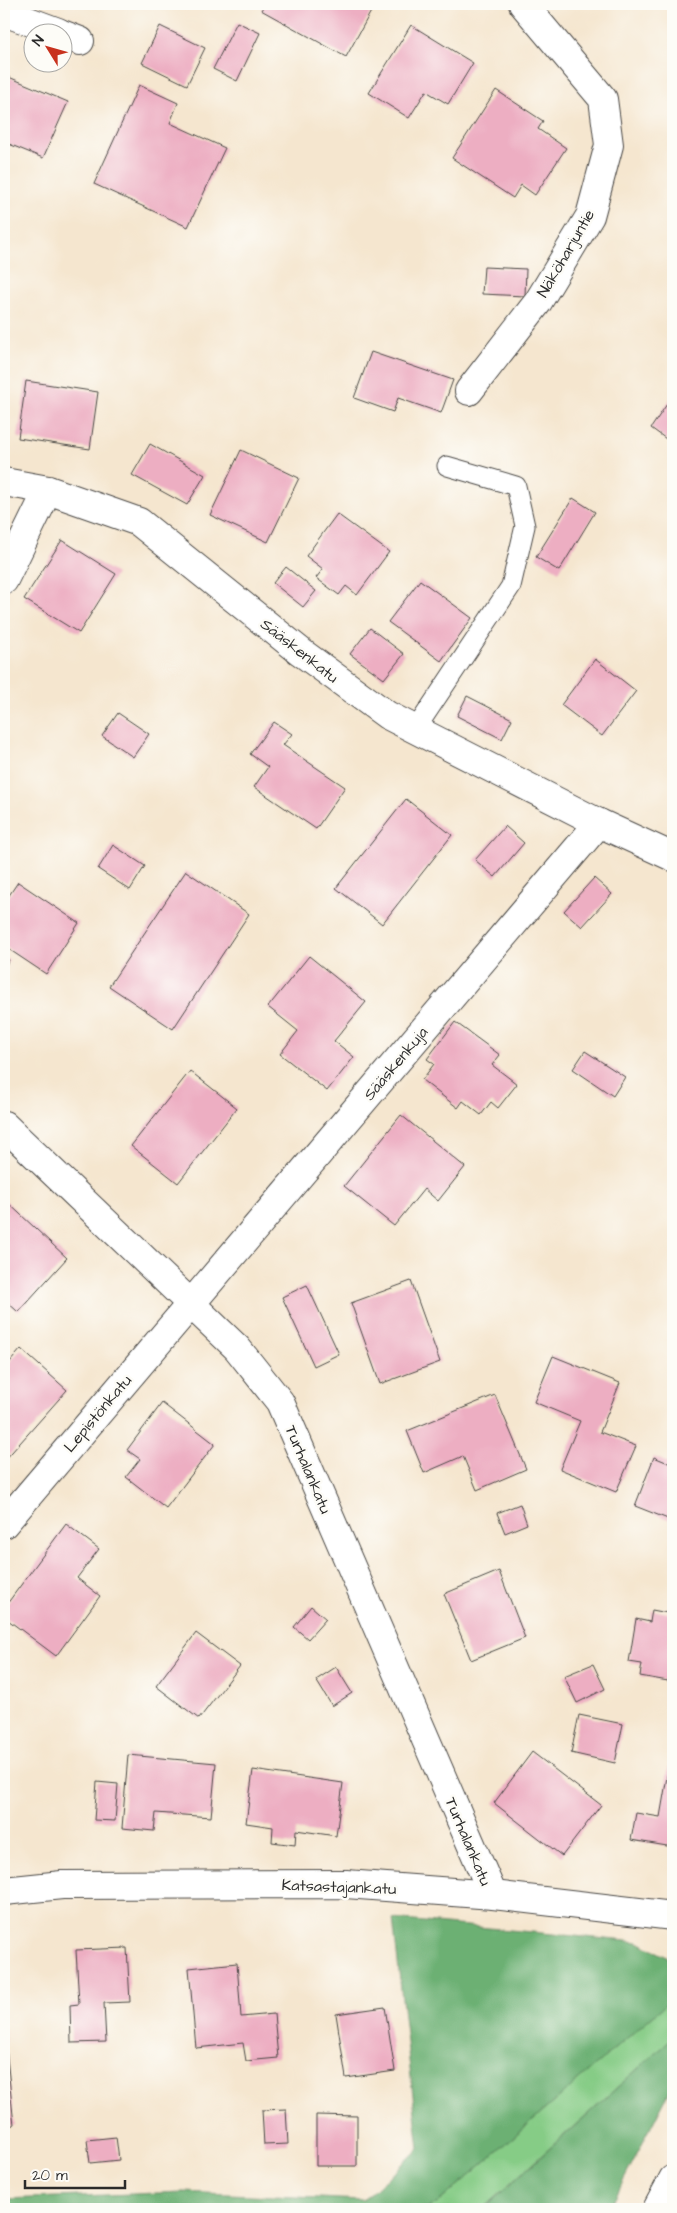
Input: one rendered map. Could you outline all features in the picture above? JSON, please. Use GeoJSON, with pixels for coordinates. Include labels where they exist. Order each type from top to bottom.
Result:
{"type":"FeatureCollection","features":[{"type":"Feature","properties":{"kind":"street","name":"Näköharjuntie"},"geometry":{"type":"LineString","coordinates":[[469,391],[538,302],[590,216],[609,145],[602,99],[523,4]]}},
{"type":"Feature","properties":{"kind":"street"},"geometry":{"type":"LineString","coordinates":[[4,12],[30,22]]}},
{"type":"Feature","properties":{"kind":"street","name":"Sääskenkatu"},"geometry":{"type":"LineString","coordinates":[[4,482],[48,490],[139,522],[301,652],[387,715],[599,823],[673,857]]}},
{"type":"Feature","properties":{"kind":"street"},"geometry":{"type":"LineString","coordinates":[[4,580],[48,490]]}},
{"type":"Feature","properties":{"kind":"street","name":"Sääskenkuja"},"geometry":{"type":"LineString","coordinates":[[191,1303],[599,823]]}},
{"type":"Feature","properties":{"kind":"street","name":"Turhalankatu"},"geometry":{"type":"LineString","coordinates":[[4,1125],[237,1348],[280,1402],[492,1895]]}},
{"type":"Feature","properties":{"kind":"street","name":"Lepistönkatu"},"geometry":{"type":"LineString","coordinates":[[4,1524],[191,1303]]}},
{"type":"Feature","properties":{"kind":"street","name":"Katsastajankatu"},"geometry":{"type":"LineString","coordinates":[[4,1890],[62,1885],[346,1884],[492,1895],[673,1916]]}},
{"type":"Feature","properties":{"kind":"street"},"geometry":{"type":"LineString","coordinates":[[657,2209],[673,2178]]}},
{"type":"Feature","properties":{"kind":"lane"},"geometry":{"type":"LineString","coordinates":[[415,730],[511,586],[524,526],[516,486],[447,466]]}},
{"type":"Feature","properties":{"kind":"green space"},"geometry":{"type":"Polygon","coordinates":[[[393,1919],[638,1942],[673,1960],[673,1998],[441,2200],[427,2209],[4,2209],[4,2199],[183,2192],[363,2200],[419,2149],[393,1919]]]}},
{"type":"Feature","properties":{"kind":"green space"},"geometry":{"type":"Polygon","coordinates":[[[673,1998],[673,2037],[482,2209],[427,2209],[441,2200],[673,1998]]]}},
{"type":"Feature","properties":{"kind":"green space"},"geometry":{"type":"Polygon","coordinates":[[[673,2037],[673,2084],[609,2209],[483,2209],[673,2037]]]}},
{"type":"Feature","properties":{"kind":"building"},"geometry":{"type":"Polygon","coordinates":[[[265,4],[369,4],[374,6],[346,57],[261,10],[265,4]]]}},
{"type":"Feature","properties":{"kind":"building"},"geometry":{"type":"Polygon","coordinates":[[[237,22],[260,33],[237,81],[213,69],[237,22]]]}},
{"type":"Feature","properties":{"kind":"building"},"geometry":{"type":"Polygon","coordinates":[[[411,25],[473,63],[448,104],[426,91],[409,118],[369,93],[411,25]]]}},
{"type":"Feature","properties":{"kind":"building"},"geometry":{"type":"Polygon","coordinates":[[[160,26],[205,48],[187,85],[142,63],[160,26]]]}},
{"type":"Feature","properties":{"kind":"building"},"geometry":{"type":"Polygon","coordinates":[[[4,75],[68,102],[43,158],[4,142],[4,75]]]}},
{"type":"Feature","properties":{"kind":"building"},"geometry":{"type":"Polygon","coordinates":[[[139,85],[178,103],[170,123],[225,148],[188,227],[94,184],[139,85]]]}},
{"type":"Feature","properties":{"kind":"building"},"geometry":{"type":"Polygon","coordinates":[[[496,90],[543,121],[538,129],[566,148],[535,195],[521,185],[513,198],[452,158],[496,90]]]}},
{"type":"Feature","properties":{"kind":"building"},"geometry":{"type":"Polygon","coordinates":[[[484,267],[526,269],[525,296],[482,294],[484,267]]]}},
{"type":"Feature","properties":{"kind":"building"},"geometry":{"type":"Polygon","coordinates":[[[371,352],[453,380],[441,413],[398,398],[393,412],[354,398],[371,352]]]}},
{"type":"Feature","properties":{"kind":"building"},"geometry":{"type":"Polygon","coordinates":[[[26,381],[98,392],[90,449],[18,438],[26,381]]]}},
{"type":"Feature","properties":{"kind":"building"},"geometry":{"type":"Polygon","coordinates":[[[673,395],[673,444],[651,428],[673,395]]]}},
{"type":"Feature","properties":{"kind":"building"},"geometry":{"type":"Polygon","coordinates":[[[150,444],[205,475],[187,505],[132,475],[150,444]]]}},
{"type":"Feature","properties":{"kind":"building"},"geometry":{"type":"Polygon","coordinates":[[[241,450],[299,478],[268,542],[210,515],[241,450]]]}},
{"type":"Feature","properties":{"kind":"building"},"geometry":{"type":"Polygon","coordinates":[[[573,498],[595,512],[559,571],[536,557],[573,498]]]}},
{"type":"Feature","properties":{"kind":"building"},"geometry":{"type":"Polygon","coordinates":[[[337,514],[389,552],[357,595],[346,586],[339,595],[316,578],[323,569],[306,556],[337,514]]]}},
{"type":"Feature","properties":{"kind":"building"},"geometry":{"type":"Polygon","coordinates":[[[62,540],[116,574],[79,633],[24,599],[62,540]]]}},
{"type":"Feature","properties":{"kind":"building"},"geometry":{"type":"Polygon","coordinates":[[[286,567],[316,591],[303,607],[273,583],[286,567]]]}},
{"type":"Feature","properties":{"kind":"building"},"geometry":{"type":"Polygon","coordinates":[[[420,580],[472,618],[441,661],[388,622],[420,580]]]}},
{"type":"Feature","properties":{"kind":"building"},"geometry":{"type":"Polygon","coordinates":[[[370,628],[404,654],[384,679],[350,654],[370,628]]]}},
{"type":"Feature","properties":{"kind":"building"},"geometry":{"type":"Polygon","coordinates":[[[595,659],[636,691],[602,736],[561,705],[595,659]]]}},
{"type":"Feature","properties":{"kind":"building"},"geometry":{"type":"Polygon","coordinates":[[[467,696],[512,719],[502,739],[457,716],[467,696]]]}},
{"type":"Feature","properties":{"kind":"building"},"geometry":{"type":"Polygon","coordinates":[[[118,713],[149,734],[133,757],[102,736],[118,713]]]}},
{"type":"Feature","properties":{"kind":"building"},"geometry":{"type":"Polygon","coordinates":[[[274,722],[292,734],[283,745],[345,787],[316,829],[254,787],[268,767],[250,754],[274,722]]]}},
{"type":"Feature","properties":{"kind":"building"},"geometry":{"type":"Polygon","coordinates":[[[406,799],[452,835],[382,924],[336,888],[406,799]]]}},
{"type":"Feature","properties":{"kind":"building"},"geometry":{"type":"Polygon","coordinates":[[[505,826],[524,843],[495,877],[475,860],[505,826]]]}},
{"type":"Feature","properties":{"kind":"building"},"geometry":{"type":"Polygon","coordinates":[[[113,845],[145,866],[130,890],[98,869],[113,845]]]}},
{"type":"Feature","properties":{"kind":"building"},"geometry":{"type":"Polygon","coordinates":[[[186,871],[249,914],[173,1029],[109,986],[186,871]]]}},
{"type":"Feature","properties":{"kind":"building"},"geometry":{"type":"Polygon","coordinates":[[[594,878],[612,894],[582,927],[564,911],[594,878]]]}},
{"type":"Feature","properties":{"kind":"building"},"geometry":{"type":"Polygon","coordinates":[[[18,882],[79,923],[46,974],[4,946],[4,903],[18,882]]]}},
{"type":"Feature","properties":{"kind":"building"},"geometry":{"type":"Polygon","coordinates":[[[309,956],[366,1002],[334,1041],[354,1057],[327,1091],[280,1054],[298,1031],[268,1007],[309,956]]]}},
{"type":"Feature","properties":{"kind":"building"},"geometry":{"type":"Polygon","coordinates":[[[4,957],[9,960],[4,968],[4,957]]]}},
{"type":"Feature","properties":{"kind":"building"},"geometry":{"type":"Polygon","coordinates":[[[455,1022],[500,1055],[492,1065],[517,1084],[498,1108],[491,1102],[481,1115],[463,1101],[458,1108],[422,1080],[434,1064],[427,1059],[455,1022]]]}},
{"type":"Feature","properties":{"kind":"building"},"geometry":{"type":"Polygon","coordinates":[[[585,1051],[625,1077],[613,1096],[573,1069],[585,1051]]]}},
{"type":"Feature","properties":{"kind":"building"},"geometry":{"type":"Polygon","coordinates":[[[190,1071],[237,1108],[178,1183],[131,1146],[190,1071]]]}},
{"type":"Feature","properties":{"kind":"building"},"geometry":{"type":"Polygon","coordinates":[[[401,1115],[465,1167],[438,1201],[424,1189],[394,1226],[344,1186],[401,1115]]]}},
{"type":"Feature","properties":{"kind":"building"},"geometry":{"type":"Polygon","coordinates":[[[4,1199],[67,1258],[18,1312],[4,1299],[4,1199]]]}},
{"type":"Feature","properties":{"kind":"building"},"geometry":{"type":"Polygon","coordinates":[[[411,1281],[440,1362],[380,1384],[351,1303],[411,1281]]]}},
{"type":"Feature","properties":{"kind":"building"},"geometry":{"type":"Polygon","coordinates":[[[307,1285],[339,1354],[314,1366],[282,1297],[307,1285]]]}},
{"type":"Feature","properties":{"kind":"building"},"geometry":{"type":"Polygon","coordinates":[[[21,1349],[67,1390],[4,1461],[4,1369],[21,1349]]]}},
{"type":"Feature","properties":{"kind":"building"},"geometry":{"type":"Polygon","coordinates":[[[553,1356],[620,1383],[600,1432],[636,1446],[616,1492],[560,1469],[580,1421],[534,1402],[553,1356]]]}},
{"type":"Feature","properties":{"kind":"building"},"geometry":{"type":"Polygon","coordinates":[[[495,1395],[526,1469],[477,1490],[463,1456],[424,1473],[407,1431],[495,1395]]]}},
{"type":"Feature","properties":{"kind":"building"},"geometry":{"type":"Polygon","coordinates":[[[162,1403],[215,1444],[166,1508],[126,1477],[140,1459],[127,1450],[162,1403]]]}},
{"type":"Feature","properties":{"kind":"building"},"geometry":{"type":"Polygon","coordinates":[[[654,1457],[673,1465],[673,1521],[635,1506],[654,1457]]]}},
{"type":"Feature","properties":{"kind":"building"},"geometry":{"type":"Polygon","coordinates":[[[520,1504],[527,1524],[505,1533],[497,1513],[520,1504]]]}},
{"type":"Feature","properties":{"kind":"building"},"geometry":{"type":"Polygon","coordinates":[[[66,1524],[99,1549],[77,1578],[100,1596],[56,1656],[4,1617],[4,1608],[66,1524]]]}},
{"type":"Feature","properties":{"kind":"building"},"geometry":{"type":"Polygon","coordinates":[[[499,1571],[525,1638],[471,1660],[444,1594],[499,1571]]]}},
{"type":"Feature","properties":{"kind":"building"},"geometry":{"type":"Polygon","coordinates":[[[311,1606],[326,1619],[308,1639],[294,1627],[311,1606]]]}},
{"type":"Feature","properties":{"kind":"building"},"geometry":{"type":"Polygon","coordinates":[[[652,1610],[673,1614],[673,1653],[668,1681],[640,1676],[642,1664],[629,1662],[636,1619],[650,1622],[652,1610]]]}},
{"type":"Feature","properties":{"kind":"building"},"geometry":{"type":"Polygon","coordinates":[[[196,1633],[240,1666],[199,1719],[156,1686],[196,1633]]]}},
{"type":"Feature","properties":{"kind":"building"},"geometry":{"type":"Polygon","coordinates":[[[593,1664],[605,1689],[577,1703],[564,1676],[593,1664]]]}},
{"type":"Feature","properties":{"kind":"building"},"geometry":{"type":"Polygon","coordinates":[[[336,1667],[352,1693],[332,1706],[316,1680],[336,1667]]]}},
{"type":"Feature","properties":{"kind":"building"},"geometry":{"type":"Polygon","coordinates":[[[579,1715],[623,1724],[615,1763],[571,1753],[579,1715]]]}},
{"type":"Feature","properties":{"kind":"building"},"geometry":{"type":"Polygon","coordinates":[[[672,1748],[673,1847],[631,1840],[636,1813],[660,1817],[672,1748]]]}},
{"type":"Feature","properties":{"kind":"building"},"geometry":{"type":"Polygon","coordinates":[[[532,1752],[601,1805],[562,1856],[494,1803],[532,1752]]]}},
{"type":"Feature","properties":{"kind":"building"},"geometry":{"type":"Polygon","coordinates":[[[128,1755],[216,1763],[211,1817],[156,1813],[154,1831],[122,1828],[128,1755]]]}},
{"type":"Feature","properties":{"kind":"building"},"geometry":{"type":"Polygon","coordinates":[[[253,1770],[343,1783],[336,1836],[296,1830],[295,1845],[272,1842],[273,1827],[246,1823],[253,1770]]]}},
{"type":"Feature","properties":{"kind":"building"},"geometry":{"type":"Polygon","coordinates":[[[97,1782],[118,1784],[115,1821],[94,1820],[97,1782]]]}},
{"type":"Feature","properties":{"kind":"building"},"geometry":{"type":"Polygon","coordinates":[[[127,1948],[130,2002],[104,2003],[106,2042],[71,2043],[70,2005],[79,2004],[76,1950],[127,1948]]]}},
{"type":"Feature","properties":{"kind":"building"},"geometry":{"type":"Polygon","coordinates":[[[237,1963],[241,2017],[274,2014],[278,2058],[246,2061],[243,2043],[196,2048],[189,1968],[237,1963]]]}},
{"type":"Feature","properties":{"kind":"building"},"geometry":{"type":"Polygon","coordinates":[[[385,2007],[395,2071],[346,2078],[336,2014],[385,2007]]]}},
{"type":"Feature","properties":{"kind":"building"},"geometry":{"type":"Polygon","coordinates":[[[4,2028],[14,2125],[4,2126],[4,2028]]]}},
{"type":"Feature","properties":{"kind":"building"},"geometry":{"type":"Polygon","coordinates":[[[286,2109],[288,2144],[264,2145],[262,2110],[286,2109]]]}},
{"type":"Feature","properties":{"kind":"building"},"geometry":{"type":"Polygon","coordinates":[[[316,2115],[357,2116],[357,2166],[316,2166],[316,2115]]]}},
{"type":"Feature","properties":{"kind":"building"},"geometry":{"type":"Polygon","coordinates":[[[116,2137],[119,2160],[90,2163],[87,2140],[116,2137]]]}}]}
